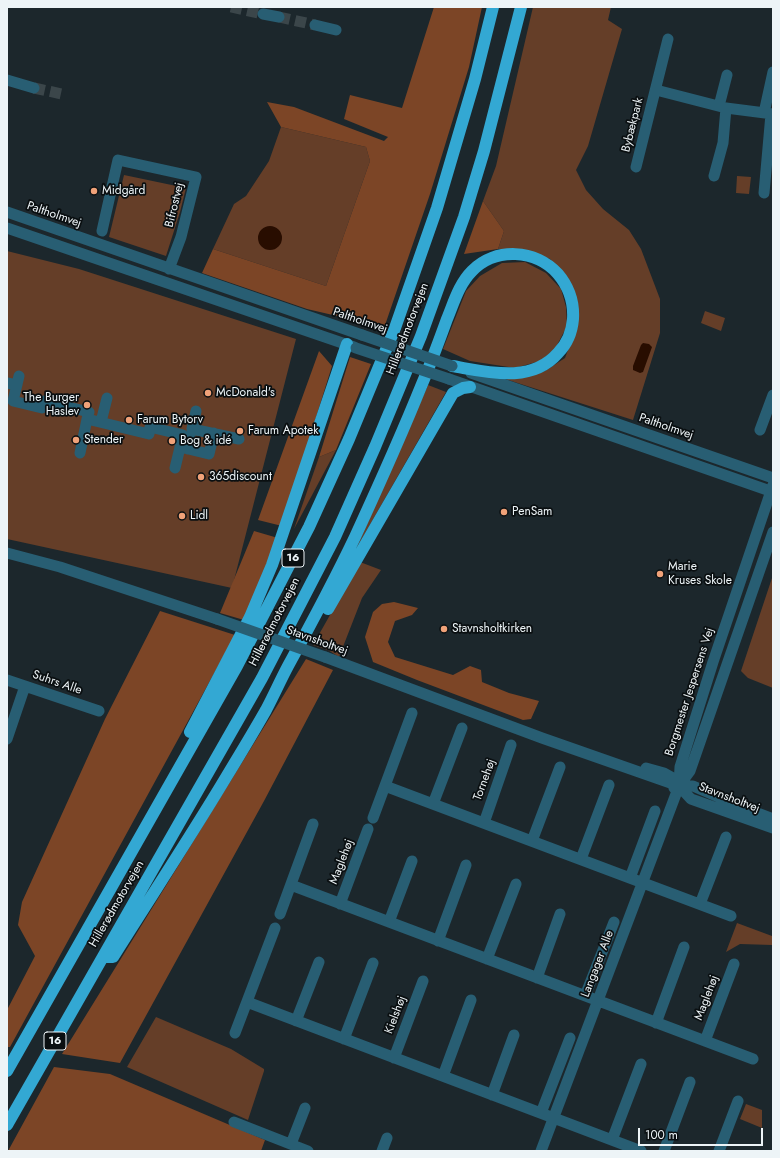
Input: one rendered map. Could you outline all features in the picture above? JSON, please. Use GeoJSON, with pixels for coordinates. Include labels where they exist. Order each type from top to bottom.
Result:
{"type":"FeatureCollection","features":[{"type":"Feature","properties":{"kind":"highway","name":"Hillerødmotorvejen"},"geometry":{"type":"LineString","coordinates":[[7,1071],[237,666],[309,527],[350,439],[395,328],[437,208],[475,79],[493,7]]}},
{"type":"Feature","properties":{"kind":"highway","name":"Hillerødmotorvejen"},"geometry":{"type":"LineString","coordinates":[[7,1125],[262,678],[335,537],[375,447],[421,336],[464,217],[492,122],[521,7]]}},
{"type":"Feature","properties":{"kind":"highway"},"geometry":{"type":"LineString","coordinates":[[103,957],[113,957],[224,782],[266,709],[329,590],[373,496],[423,383],[456,296],[465,280],[474,269],[486,261],[505,254],[520,254],[535,258],[556,271],[570,294],[573,305],[573,314],[570,334],[565,344],[555,356],[536,369],[526,372],[492,373],[452,366]]}},
{"type":"Feature","properties":{"kind":"highway"},"geometry":{"type":"LineString","coordinates":[[160,802],[174,764],[246,624],[269,572],[352,346]]}},
{"type":"Feature","properties":{"kind":"highway"},"geometry":{"type":"LineString","coordinates":[[266,709],[289,676],[453,393],[463,388],[470,387]]}},
{"type":"Feature","properties":{"kind":"street"},"geometry":{"type":"LineString","coordinates":[[263,14],[279,17]]}},
{"type":"Feature","properties":{"kind":"street"},"geometry":{"type":"LineString","coordinates":[[315,25],[336,30]]}},
{"type":"Feature","properties":{"kind":"street","name":"Bybækpark"},"geometry":{"type":"LineString","coordinates":[[636,168],[668,39]]}},
{"type":"Feature","properties":{"kind":"street"},"geometry":{"type":"LineString","coordinates":[[764,193],[773,72]]}},
{"type":"Feature","properties":{"kind":"street"},"geometry":{"type":"LineString","coordinates":[[714,176],[722,143],[723,107],[727,75]]}},
{"type":"Feature","properties":{"kind":"street"},"geometry":{"type":"LineString","coordinates":[[7,80],[34,88]]}},
{"type":"Feature","properties":{"kind":"street","name":"Bybækpark"},"geometry":{"type":"LineString","coordinates":[[656,90],[723,107],[769,114]]}},
{"type":"Feature","properties":{"kind":"street","name":"Bifrostvej"},"geometry":{"type":"LineString","coordinates":[[102,231],[118,160],[196,177],[181,237],[169,269]]}},
{"type":"Feature","properties":{"kind":"street","name":"Paltholmvej"},"geometry":{"type":"LineString","coordinates":[[7,212],[773,478]]}},
{"type":"Feature","properties":{"kind":"street"},"geometry":{"type":"LineString","coordinates":[[7,228],[772,490]]}},
{"type":"Feature","properties":{"kind":"street"},"geometry":{"type":"LineString","coordinates":[[352,346],[357,333]]}},
{"type":"Feature","properties":{"kind":"street"},"geometry":{"type":"LineString","coordinates":[[14,381],[10,400],[46,405],[102,419],[149,434],[150,427],[188,434],[214,434],[239,439]]}},
{"type":"Feature","properties":{"kind":"street"},"geometry":{"type":"LineString","coordinates":[[760,430],[773,395]]}},
{"type":"Feature","properties":{"kind":"street"},"geometry":{"type":"LineString","coordinates":[[102,419],[107,398]]}},
{"type":"Feature","properties":{"kind":"street"},"geometry":{"type":"LineString","coordinates":[[175,468],[184,448],[196,411]]}},
{"type":"Feature","properties":{"kind":"street"},"geometry":{"type":"LineString","coordinates":[[587,427],[592,414]]}},
{"type":"Feature","properties":{"kind":"street"},"geometry":{"type":"LineString","coordinates":[[80,452],[88,416]]}},
{"type":"Feature","properties":{"kind":"street"},"geometry":{"type":"LineString","coordinates":[[184,448],[209,454],[214,434]]}},
{"type":"Feature","properties":{"kind":"street","name":"Borgmester Jespersens Vej"},"geometry":{"type":"LineString","coordinates":[[679,786],[680,767],[708,677],[772,490]]}},
{"type":"Feature","properties":{"kind":"street","name":"Borgmester Jespersens Vej"},"geometry":{"type":"LineString","coordinates":[[679,786],[690,771],[773,532]]}},
{"type":"Feature","properties":{"kind":"street","name":"Stavnsholtvej"},"geometry":{"type":"LineString","coordinates":[[7,553],[60,567],[217,619],[325,657],[593,756],[612,764],[618,769],[660,786],[671,789],[679,786],[692,786],[773,819]]}},
{"type":"Feature","properties":{"kind":"street","name":"Suhrs Alle"},"geometry":{"type":"LineString","coordinates":[[7,680],[99,711]]}},
{"type":"Feature","properties":{"kind":"street"},"geometry":{"type":"LineString","coordinates":[[7,738],[25,686]]}},
{"type":"Feature","properties":{"kind":"street"},"geometry":{"type":"LineString","coordinates":[[373,818],[412,713]]}},
{"type":"Feature","properties":{"kind":"street"},"geometry":{"type":"LineString","coordinates":[[433,804],[462,728]]}},
{"type":"Feature","properties":{"kind":"street","name":"Tornehøj"},"geometry":{"type":"LineString","coordinates":[[484,823],[511,746]]}},
{"type":"Feature","properties":{"kind":"street","name":"Stavnsholtvej"},"geometry":{"type":"LineString","coordinates":[[593,756],[628,762],[664,773],[673,778],[691,799],[773,828]]}},
{"type":"Feature","properties":{"kind":"street"},"geometry":{"type":"LineString","coordinates":[[532,841],[560,766]]}},
{"type":"Feature","properties":{"kind":"street"},"geometry":{"type":"LineString","coordinates":[[581,859],[609,785]]}},
{"type":"Feature","properties":{"kind":"street"},"geometry":{"type":"LineString","coordinates":[[385,786],[732,916]]}},
{"type":"Feature","properties":{"kind":"street","name":"Langager Alle"},"geometry":{"type":"LineString","coordinates":[[541,1151],[679,786]]}},
{"type":"Feature","properties":{"kind":"street"},"geometry":{"type":"LineString","coordinates":[[630,878],[656,811]]}},
{"type":"Feature","properties":{"kind":"street"},"geometry":{"type":"LineString","coordinates":[[280,914],[313,824]]}},
{"type":"Feature","properties":{"kind":"street","name":"Maglehøj"},"geometry":{"type":"LineString","coordinates":[[340,904],[368,829]]}},
{"type":"Feature","properties":{"kind":"street"},"geometry":{"type":"LineString","coordinates":[[700,904],[726,837]]}},
{"type":"Feature","properties":{"kind":"street"},"geometry":{"type":"LineString","coordinates":[[389,922],[412,861]]}},
{"type":"Feature","properties":{"kind":"street"},"geometry":{"type":"LineString","coordinates":[[438,941],[466,866]]}},
{"type":"Feature","properties":{"kind":"street"},"geometry":{"type":"LineString","coordinates":[[487,959],[516,884]]}},
{"type":"Feature","properties":{"kind":"street","name":"Maglehøj"},"geometry":{"type":"LineString","coordinates":[[291,885],[753,1059]]}},
{"type":"Feature","properties":{"kind":"street"},"geometry":{"type":"LineString","coordinates":[[537,978],[560,914]]}},
{"type":"Feature","properties":{"kind":"street"},"geometry":{"type":"LineString","coordinates":[[585,996],[614,922]]}},
{"type":"Feature","properties":{"kind":"street"},"geometry":{"type":"LineString","coordinates":[[235,1033],[274,928]]}},
{"type":"Feature","properties":{"kind":"street"},"geometry":{"type":"LineString","coordinates":[[656,1023],[684,948]]}},
{"type":"Feature","properties":{"kind":"street"},"geometry":{"type":"LineString","coordinates":[[296,1021],[319,962]]}},
{"type":"Feature","properties":{"kind":"street"},"geometry":{"type":"LineString","coordinates":[[344,1039],[373,963]]}},
{"type":"Feature","properties":{"kind":"street","name":"Maglehøj"},"geometry":{"type":"LineString","coordinates":[[705,1041],[734,964]]}},
{"type":"Feature","properties":{"kind":"street","name":"Kielshøj"},"geometry":{"type":"LineString","coordinates":[[394,1058],[422,981]]}},
{"type":"Feature","properties":{"kind":"street"},"geometry":{"type":"LineString","coordinates":[[443,1076],[472,1000]]}},
{"type":"Feature","properties":{"kind":"street"},"geometry":{"type":"LineString","coordinates":[[247,1002],[641,1151]]}},
{"type":"Feature","properties":{"kind":"street"},"geometry":{"type":"LineString","coordinates":[[492,1095],[514,1035]]}},
{"type":"Feature","properties":{"kind":"street"},"geometry":{"type":"LineString","coordinates":[[541,1113],[570,1038]]}},
{"type":"Feature","properties":{"kind":"street"},"geometry":{"type":"LineString","coordinates":[[612,1140],[641,1064]]}},
{"type":"Feature","properties":{"kind":"street"},"geometry":{"type":"LineString","coordinates":[[664,1151],[690,1082]]}},
{"type":"Feature","properties":{"kind":"street"},"geometry":{"type":"LineString","coordinates":[[719,1151],[738,1101]]}},
{"type":"Feature","properties":{"kind":"street"},"geometry":{"type":"LineString","coordinates":[[291,1144],[305,1108]]}},
{"type":"Feature","properties":{"kind":"street"},"geometry":{"type":"LineString","coordinates":[[234,1122],[308,1151]]}},
{"type":"Feature","properties":{"kind":"street"},"geometry":{"type":"LineString","coordinates":[[382,1151],[387,1138]]}},
{"type":"Feature","properties":{"kind":"shaded area"},"geometry":{"type":"Polygon","coordinates":[[[434,7],[482,7],[469,67],[430,194],[383,331],[350,319],[307,309],[202,273],[213,249],[326,286],[370,161],[366,147],[281,127],[267,102],[294,107],[384,141],[388,137],[344,119],[350,95],[402,108],[434,7]]]}},
{"type":"Feature","properties":{"kind":"shaded area"},"geometry":{"type":"Polygon","coordinates":[[[533,7],[611,7],[608,20],[622,29],[588,146],[576,170],[586,190],[603,209],[629,230],[641,249],[660,299],[660,333],[633,420],[502,378],[518,377],[545,371],[565,358],[577,326],[566,279],[550,259],[524,250],[498,249],[504,231],[483,201],[496,166],[533,7]]]}},
{"type":"Feature","properties":{"kind":"shaded area"},"geometry":{"type":"Polygon","coordinates":[[[281,127],[366,147],[370,161],[326,286],[213,249],[234,204],[246,196],[269,161],[281,127]]]}},
{"type":"Feature","properties":{"kind":"shaded area"},"geometry":{"type":"Polygon","coordinates":[[[124,175],[186,188],[166,256],[109,237],[124,175]]]}},
{"type":"Feature","properties":{"kind":"shaded area"},"geometry":{"type":"Polygon","coordinates":[[[737,176],[751,177],[749,194],[736,193],[737,176]]]}},
{"type":"Feature","properties":{"kind":"shaded area"},"geometry":{"type":"Polygon","coordinates":[[[483,201],[504,231],[498,249],[464,254],[483,201]]]}},
{"type":"Feature","properties":{"kind":"shaded area"},"geometry":{"type":"Polygon","coordinates":[[[270,226],[279,229],[282,238],[279,247],[270,250],[261,247],[258,238],[261,229],[270,226]]]}},
{"type":"Feature","properties":{"kind":"shaded area"},"geometry":{"type":"Polygon","coordinates":[[[7,251],[79,269],[296,339],[232,588],[7,539],[7,251]]]}},
{"type":"Feature","properties":{"kind":"shaded area"},"geometry":{"type":"Polygon","coordinates":[[[525,262],[546,273],[561,289],[566,307],[567,326],[555,349],[540,361],[515,368],[470,361],[443,349],[466,291],[480,276],[502,263],[525,262]]]}},
{"type":"Feature","properties":{"kind":"shaded area"},"geometry":{"type":"Polygon","coordinates":[[[705,311],[725,318],[721,331],[701,323],[705,311]]]}},
{"type":"Feature","properties":{"kind":"shaded area"},"geometry":{"type":"Polygon","coordinates":[[[643,343],[649,344],[652,347],[643,372],[640,373],[633,370],[633,366],[643,343]]]}},
{"type":"Feature","properties":{"kind":"shaded area"},"geometry":{"type":"Polygon","coordinates":[[[319,351],[332,366],[282,526],[258,520],[319,351]]]}},
{"type":"Feature","properties":{"kind":"shaded area"},"geometry":{"type":"Polygon","coordinates":[[[350,357],[371,364],[336,450],[319,457],[350,357]]]}},
{"type":"Feature","properties":{"kind":"shaded area"},"geometry":{"type":"Polygon","coordinates":[[[428,385],[446,392],[356,549],[428,385]]]}},
{"type":"Feature","properties":{"kind":"shaded area"},"geometry":{"type":"Polygon","coordinates":[[[336,450],[294,529],[319,457],[336,450]]]}},
{"type":"Feature","properties":{"kind":"shaded area"},"geometry":{"type":"Polygon","coordinates":[[[254,531],[278,538],[244,620],[220,613],[254,531]]]}},
{"type":"Feature","properties":{"kind":"shaded area"},"geometry":{"type":"Polygon","coordinates":[[[360,562],[381,570],[362,598],[339,657],[328,650],[313,645],[360,562]]]}},
{"type":"Feature","properties":{"kind":"shaded area"},"geometry":{"type":"Polygon","coordinates":[[[773,575],[773,688],[748,678],[741,671],[773,575]]]}},
{"type":"Feature","properties":{"kind":"shaded area"},"geometry":{"type":"Polygon","coordinates":[[[394,602],[418,608],[412,615],[395,621],[388,642],[395,657],[453,675],[470,666],[481,670],[482,682],[509,693],[539,701],[531,719],[523,720],[373,662],[365,637],[373,612],[382,604],[394,602]]]}},
{"type":"Feature","properties":{"kind":"shaded area"},"geometry":{"type":"Polygon","coordinates":[[[160,611],[235,635],[10,1047],[7,1047],[7,1010],[35,956],[18,925],[22,902],[105,719],[160,611]]]}},
{"type":"Feature","properties":{"kind":"shaded area"},"geometry":{"type":"Polygon","coordinates":[[[306,659],[333,670],[264,801],[120,1063],[62,1054],[306,659]]]}},
{"type":"Feature","properties":{"kind":"shaded area"},"geometry":{"type":"Polygon","coordinates":[[[737,923],[772,936],[772,945],[740,944],[726,952],[737,923]]]}},
{"type":"Feature","properties":{"kind":"shaded area"},"geometry":{"type":"Polygon","coordinates":[[[156,1017],[231,1049],[264,1069],[248,1120],[127,1067],[156,1017]]]}},
{"type":"Feature","properties":{"kind":"shaded area"},"geometry":{"type":"Polygon","coordinates":[[[54,1067],[110,1074],[265,1140],[261,1151],[8,1151],[54,1067]]]}},
{"type":"Feature","properties":{"kind":"shaded area"},"geometry":{"type":"Polygon","coordinates":[[[746,1104],[762,1110],[762,1128],[740,1119],[746,1104]]]}},
{"type":"Feature","properties":{"kind":"tunnel"},"geometry":{"type":"LineString","coordinates":[[231,7],[263,14]]}},
{"type":"Feature","properties":{"kind":"tunnel"},"geometry":{"type":"LineString","coordinates":[[279,17],[315,25]]}},
{"type":"Feature","properties":{"kind":"tunnel"},"geometry":{"type":"LineString","coordinates":[[34,88],[62,94]]}},
{"type":"Feature","properties":{"kind":"place","name":"Midgård"},"geometry":{"type":"Point","coordinates":[94,191]}},
{"type":"Feature","properties":{"kind":"place","name":"McDonald's"},"geometry":{"type":"Point","coordinates":[208,393]}},
{"type":"Feature","properties":{"kind":"place","name":"The Burger Haslev"},"geometry":{"type":"Point","coordinates":[87,405]}},
{"type":"Feature","properties":{"kind":"place","name":"Farum Bytorv"},"geometry":{"type":"Point","coordinates":[129,420]}},
{"type":"Feature","properties":{"kind":"place","name":"Farum Apotek"},"geometry":{"type":"Point","coordinates":[240,431]}},
{"type":"Feature","properties":{"kind":"place","name":"Stender"},"geometry":{"type":"Point","coordinates":[76,440]}},
{"type":"Feature","properties":{"kind":"place","name":"Bog & idé"},"geometry":{"type":"Point","coordinates":[172,441]}},
{"type":"Feature","properties":{"kind":"place","name":"365discount"},"geometry":{"type":"Point","coordinates":[201,477]}},
{"type":"Feature","properties":{"kind":"place","name":"PenSam"},"geometry":{"type":"Point","coordinates":[504,512]}},
{"type":"Feature","properties":{"kind":"place","name":"Lidl"},"geometry":{"type":"Point","coordinates":[182,516]}},
{"type":"Feature","properties":{"kind":"place","name":"Marie Kruses Skole"},"geometry":{"type":"Point","coordinates":[660,574]}},
{"type":"Feature","properties":{"kind":"place","name":"Stavnsholtkirken"},"geometry":{"type":"Point","coordinates":[444,629]}}]}
